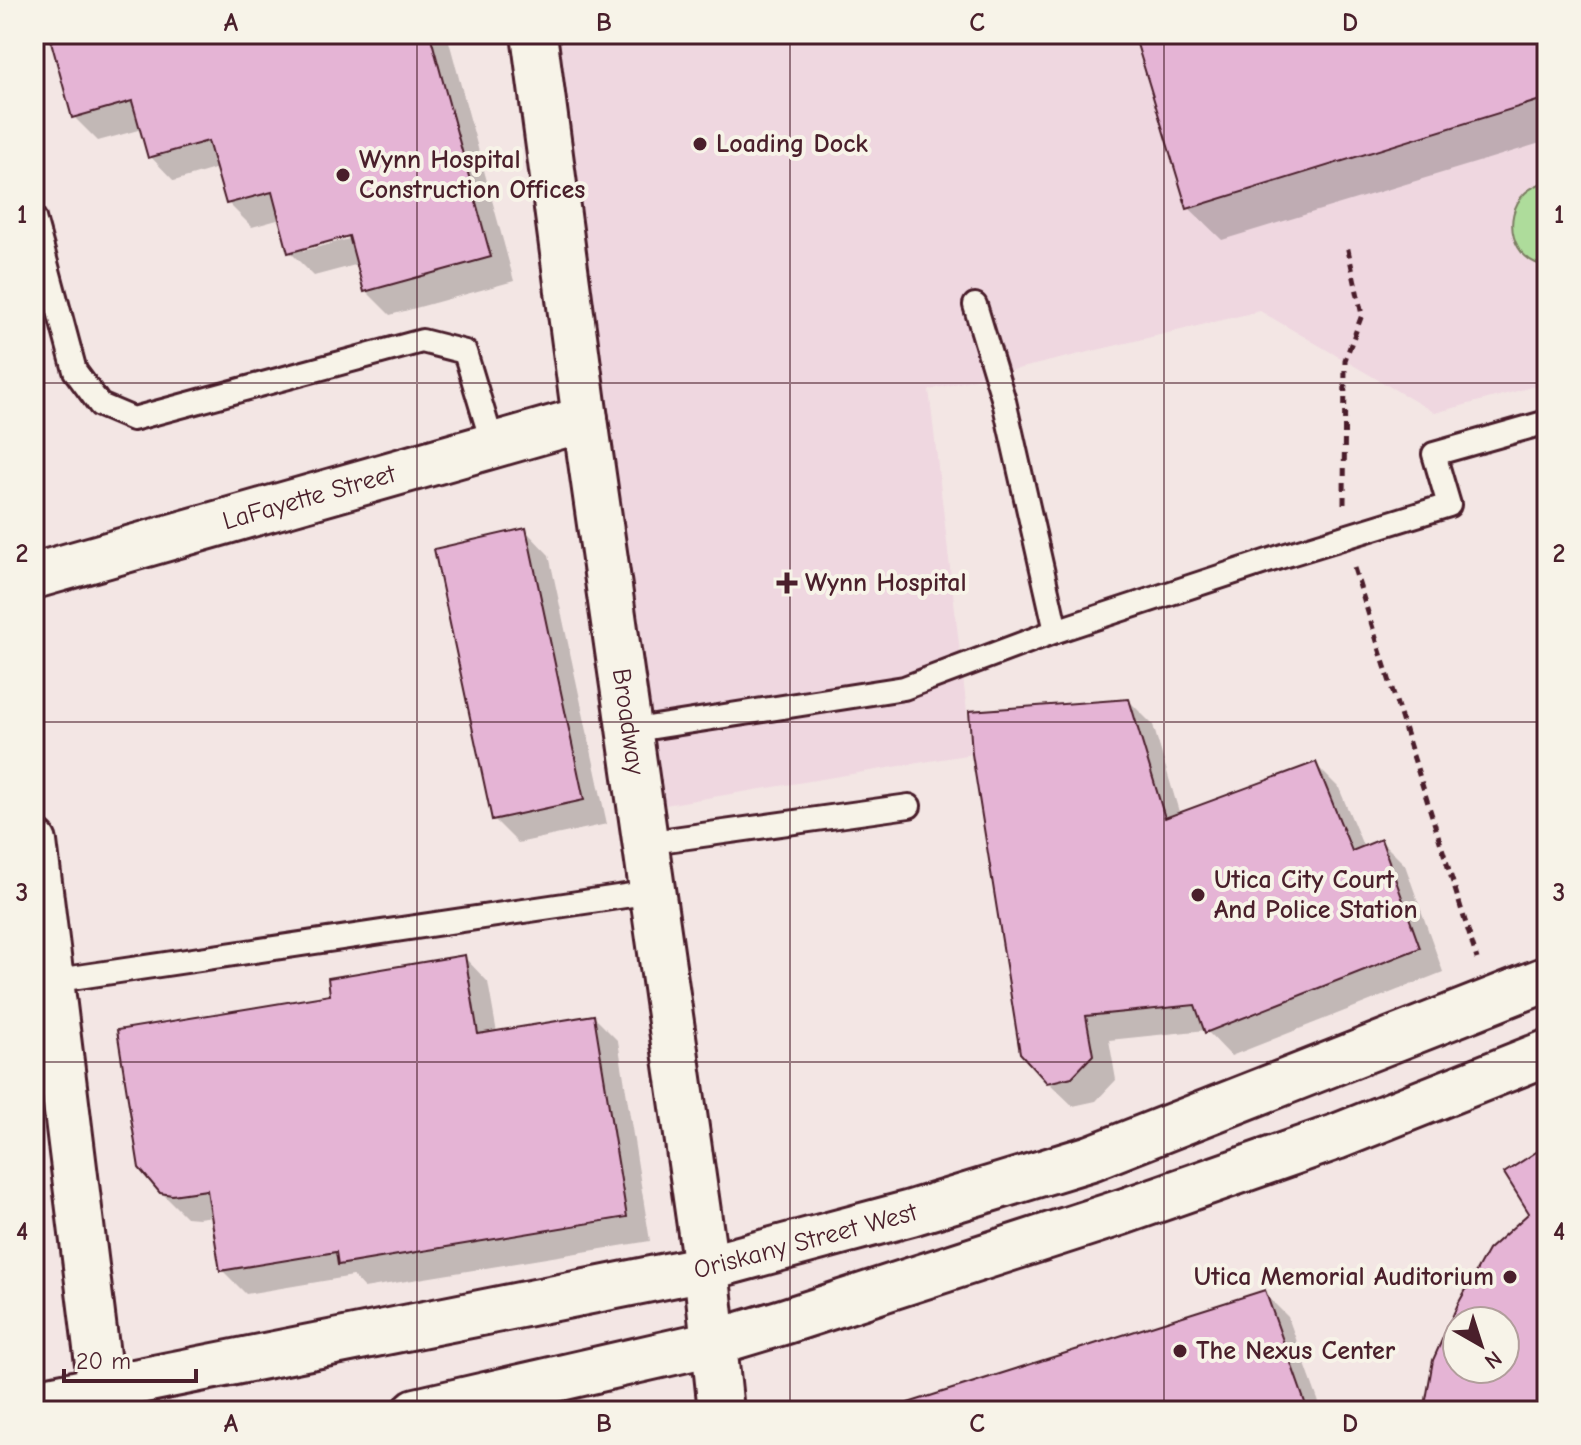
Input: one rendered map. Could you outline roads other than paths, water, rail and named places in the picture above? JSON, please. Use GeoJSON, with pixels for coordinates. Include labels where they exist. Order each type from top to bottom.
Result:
{"type":"FeatureCollection","features":[{"type":"Feature","properties":{"kind":"main road","name":"Broadway"},"geometry":{"type":"LineString","coordinates":[[534,34],[585,419],[706,1268],[721,1411]]}},
{"type":"Feature","properties":{"kind":"main road","name":"LaFayette Street"},"geometry":{"type":"LineString","coordinates":[[34,576],[585,419]]}},
{"type":"Feature","properties":{"kind":"main road"},"geometry":{"type":"LineString","coordinates":[[34,842],[40,935],[51,981],[101,1388]]}},
{"type":"Feature","properties":{"kind":"main road","name":"Oriskany Street West"},"geometry":{"type":"LineString","coordinates":[[34,1402],[706,1268],[911,1213],[1091,1158],[1547,979]]}},
{"type":"Feature","properties":{"kind":"main road"},"geometry":{"type":"LineString","coordinates":[[416,1411],[713,1343],[1075,1229],[1336,1137],[1547,1053]]}},
{"type":"Feature","properties":{"kind":"lane"},"geometry":{"type":"LineString","coordinates":[[34,218],[75,371],[100,405],[133,419],[422,341],[465,352],[493,445]]}},
{"type":"Feature","properties":{"kind":"lane"},"geometry":{"type":"LineString","coordinates":[[975,305],[1004,401],[1056,631]]}},
{"type":"Feature","properties":{"kind":"lane"},"geometry":{"type":"LineString","coordinates":[[629,731],[904,688],[1056,631],[1449,505],[1434,454],[1547,422]]}},
{"type":"Feature","properties":{"kind":"lane"},"geometry":{"type":"LineString","coordinates":[[645,843],[909,806]]}},
{"type":"Feature","properties":{"kind":"lane"},"geometry":{"type":"LineString","coordinates":[[51,981],[652,892]]}},
{"type":"Feature","properties":{"kind":"place","name":"Loading Dock"},"geometry":{"type":"Point","coordinates":[700,144]}},
{"type":"Feature","properties":{"kind":"place","name":"Wynn Hospital Construction Offices"},"geometry":{"type":"Point","coordinates":[343,175]}},
{"type":"Feature","properties":{"kind":"place","name":"Wynn Hospital"},"geometry":{"type":"Point","coordinates":[787,583]}},
{"type":"Feature","properties":{"kind":"place","name":"Utica City Court And Police Station"},"geometry":{"type":"Point","coordinates":[1198,895]}},
{"type":"Feature","properties":{"kind":"place","name":"Utica Memorial Auditorium"},"geometry":{"type":"Point","coordinates":[1510,1277]}},
{"type":"Feature","properties":{"kind":"place","name":"The Nexus Center"},"geometry":{"type":"Point","coordinates":[1180,1351]}}]}
